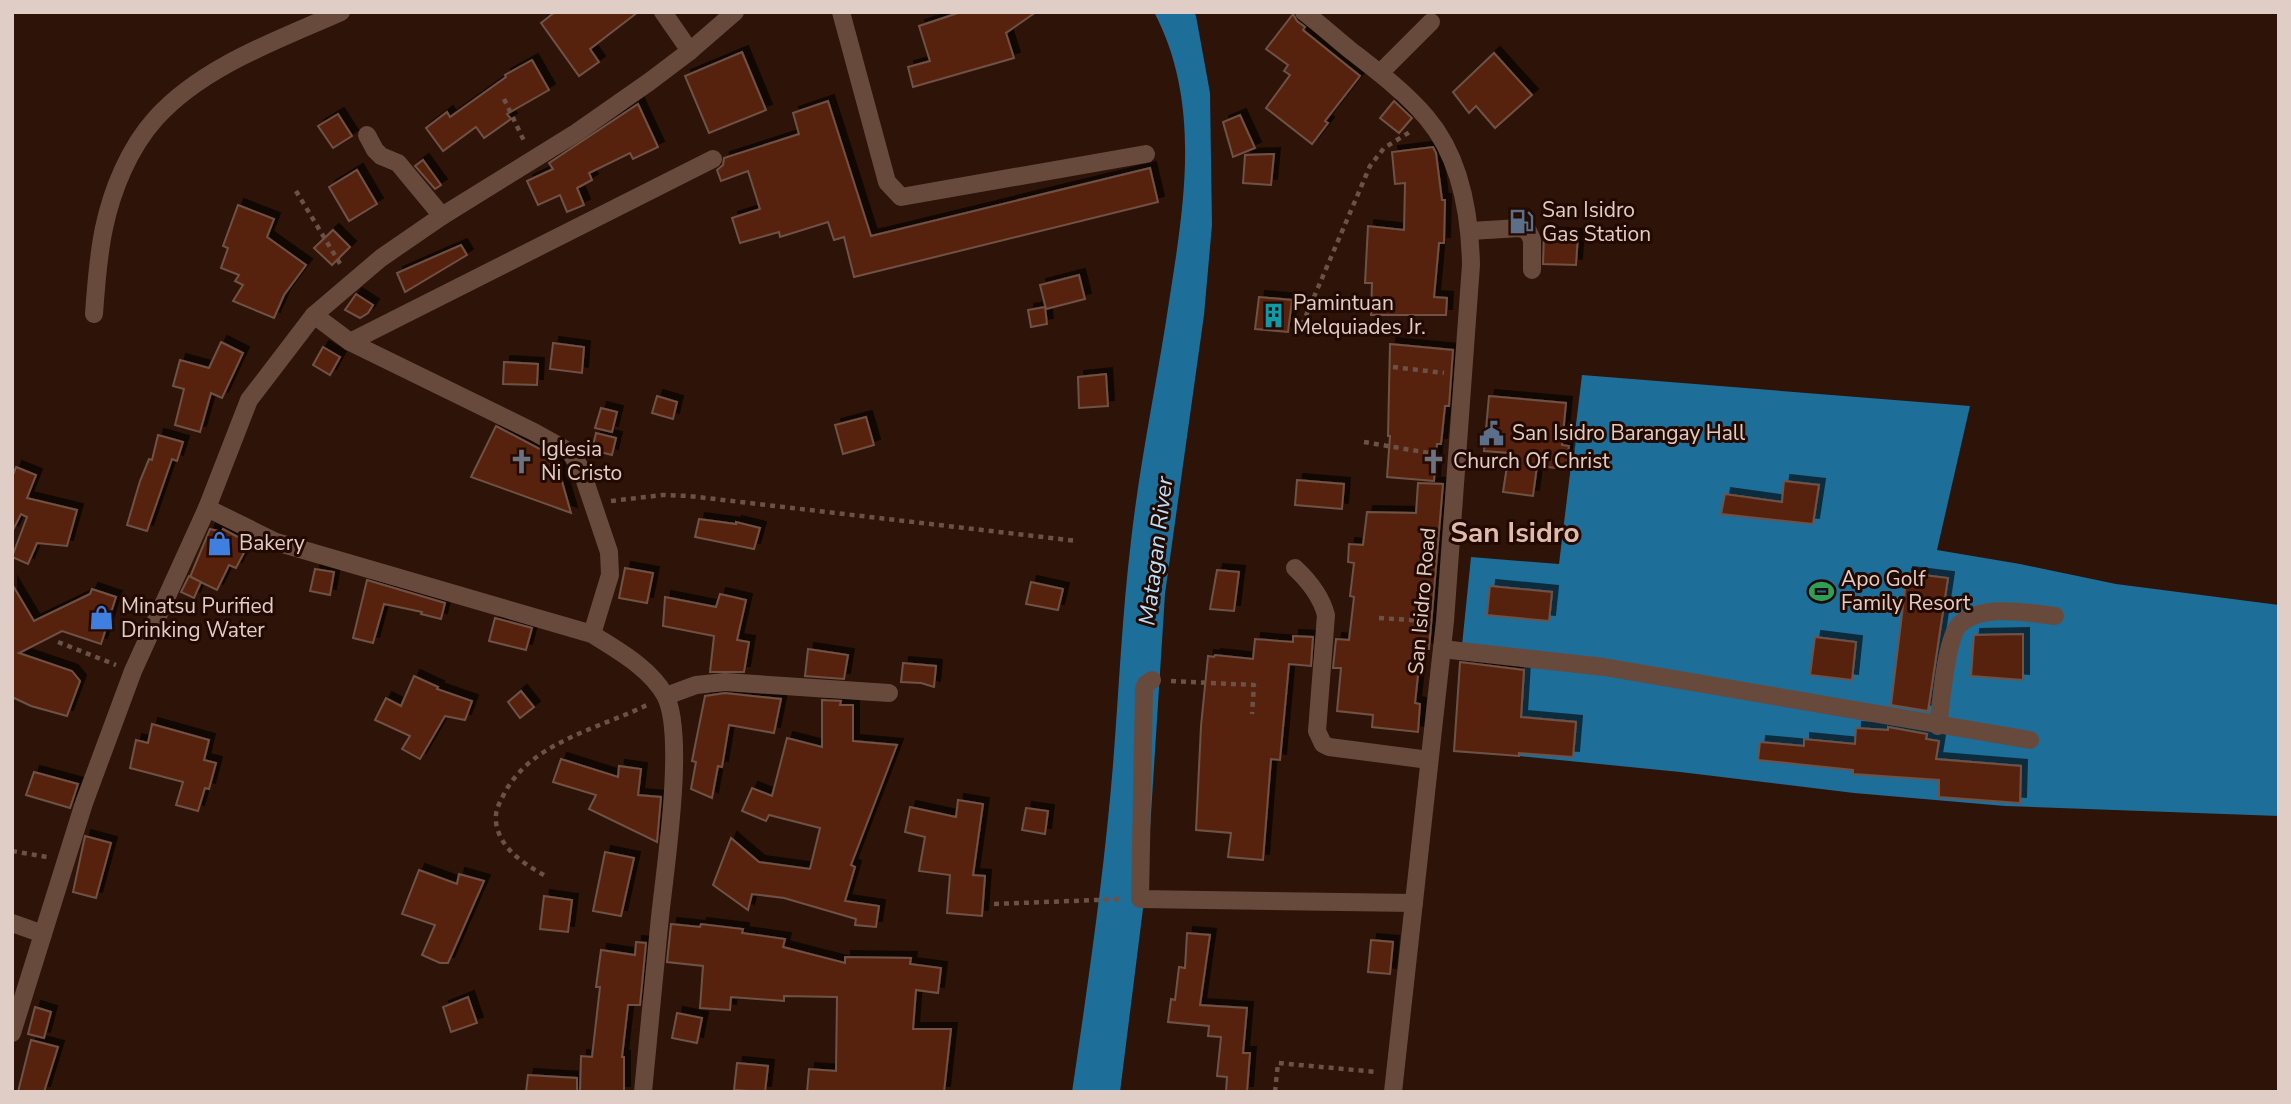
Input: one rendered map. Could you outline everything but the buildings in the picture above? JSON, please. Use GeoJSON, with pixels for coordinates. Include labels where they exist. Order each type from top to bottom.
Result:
{"type":"FeatureCollection","features":[{"type":"Feature","properties":{"kind":"street"},"geometry":{"type":"LineString","coordinates":[[94,314],[104,228],[131,153],[156,118],[197,83],[244,56],[341,12]]}},
{"type":"Feature","properties":{"kind":"street"},"geometry":{"type":"LineString","coordinates":[[663,12],[690,51]]}},
{"type":"Feature","properties":{"kind":"street"},"geometry":{"type":"LineString","coordinates":[[12,1033],[84,803],[133,671],[206,508],[249,400],[314,315],[381,258],[442,216],[576,133],[690,51],[735,12]]}},
{"type":"Feature","properties":{"kind":"street"},"geometry":{"type":"LineString","coordinates":[[841,12],[887,182],[901,197],[1146,154]]}},
{"type":"Feature","properties":{"kind":"street","name":"San Isidro Road"},"geometry":{"type":"LineString","coordinates":[[1304,12],[1380,73],[1429,120],[1448,154],[1463,193],[1470,231],[1471,265],[1445,621],[1393,1092]]}},
{"type":"Feature","properties":{"kind":"street"},"geometry":{"type":"LineString","coordinates":[[1380,73],[1431,22]]}},
{"type":"Feature","properties":{"kind":"street"},"geometry":{"type":"LineString","coordinates":[[367,135],[374,150],[398,163],[442,216]]}},
{"type":"Feature","properties":{"kind":"street"},"geometry":{"type":"LineString","coordinates":[[350,342],[713,159]]}},
{"type":"Feature","properties":{"kind":"street"},"geometry":{"type":"LineString","coordinates":[[1470,231],[1520,228],[1528,231],[1532,240],[1532,270]]}},
{"type":"Feature","properties":{"kind":"street"},"geometry":{"type":"LineString","coordinates":[[314,315],[350,342],[534,432],[570,453],[581,468],[609,552],[610,575],[592,635]]}},
{"type":"Feature","properties":{"kind":"street"},"geometry":{"type":"LineString","coordinates":[[206,508],[276,542],[592,635],[635,662],[652,677],[666,696],[673,719],[674,748],[671,816],[643,1092]]}},
{"type":"Feature","properties":{"kind":"street"},"geometry":{"type":"LineString","coordinates":[[1295,568],[1308,580],[1322,600],[1326,615],[1317,731],[1322,744],[1429,760]]}},
{"type":"Feature","properties":{"kind":"street"},"geometry":{"type":"LineString","coordinates":[[1938,726],[1951,641],[1958,625],[1970,618],[2008,610],[2055,616]]}},
{"type":"Feature","properties":{"kind":"street"},"geometry":{"type":"LineString","coordinates":[[1442,649],[1604,667],[2029,740]]}},
{"type":"Feature","properties":{"kind":"street"},"geometry":{"type":"LineString","coordinates":[[1152,680],[1146,684],[1144,690],[1140,899],[1414,903]]}},
{"type":"Feature","properties":{"kind":"street"},"geometry":{"type":"LineString","coordinates":[[666,696],[696,685],[725,682],[889,693]]}},
{"type":"Feature","properties":{"kind":"street"},"geometry":{"type":"LineString","coordinates":[[12,923],[43,934]]}},
{"type":"Feature","properties":{"kind":"path"},"geometry":{"type":"LineString","coordinates":[[504,99],[533,159]]}},
{"type":"Feature","properties":{"kind":"path"},"geometry":{"type":"LineString","coordinates":[[1302,325],[1370,166],[1384,148],[1429,120]]}},
{"type":"Feature","properties":{"kind":"path"},"geometry":{"type":"LineString","coordinates":[[296,191],[351,283]]}},
{"type":"Feature","properties":{"kind":"path"},"geometry":{"type":"LineString","coordinates":[[1392,367],[1462,375]]}},
{"type":"Feature","properties":{"kind":"path"},"geometry":{"type":"LineString","coordinates":[[1364,442],[1455,457]]}},
{"type":"Feature","properties":{"kind":"path"},"geometry":{"type":"LineString","coordinates":[[593,504],[639,496],[689,496],[1077,541]]}},
{"type":"Feature","properties":{"kind":"path"},"geometry":{"type":"LineString","coordinates":[[1378,618],[1445,621]]}},
{"type":"Feature","properties":{"kind":"path"},"geometry":{"type":"LineString","coordinates":[[58,642],[133,671]]}},
{"type":"Feature","properties":{"kind":"path"},"geometry":{"type":"LineString","coordinates":[[1152,680],[1254,685],[1252,714]]}},
{"type":"Feature","properties":{"kind":"path"},"geometry":{"type":"LineString","coordinates":[[544,875],[523,864],[498,836],[495,811],[510,781],[528,762],[573,736],[666,696]]}},
{"type":"Feature","properties":{"kind":"path"},"geometry":{"type":"LineString","coordinates":[[12,851],[66,860]]}},
{"type":"Feature","properties":{"kind":"path"},"geometry":{"type":"LineString","coordinates":[[994,904],[1124,899]]}},
{"type":"Feature","properties":{"kind":"path"},"geometry":{"type":"LineString","coordinates":[[1275,1092],[1278,1063],[1395,1073]]}},
{"type":"Feature","properties":{"kind":"water","name":"Matagan River"},"geometry":{"type":"Polygon","coordinates":[[[1154,12],[1194,12],[1196,16],[1210,93],[1212,225],[1204,315],[1165,594],[1147,877],[1120,1092],[1072,1092],[1105,847],[1131,541],[1184,192],[1184,118],[1179,82],[1169,47],[1154,12]]]}},
{"type":"Feature","properties":{"kind":"water","name":"Apo Golf Family Resort"},"geometry":{"type":"Polygon","coordinates":[[[1582,375],[1970,406],[1937,550],[2116,584],[2279,605],[2279,816],[2005,806],[1854,793],[1519,756],[1524,660],[1461,655],[1471,557],[1559,564],[1582,375]]]}},
{"type":"Feature","properties":{"kind":"place","name":"San Isidro Gas Station"},"geometry":{"type":"Point","coordinates":[1522,222]}},
{"type":"Feature","properties":{"kind":"place","name":"Pamintuan Melquiades Jr."},"geometry":{"type":"Point","coordinates":[1273,315]}},
{"type":"Feature","properties":{"kind":"place","name":"San Isidro Barangay Hall"},"geometry":{"type":"Point","coordinates":[1492,433]}},
{"type":"Feature","properties":{"kind":"place","name":"Iglesia Ni Cristo"},"geometry":{"type":"Point","coordinates":[521,461]}},
{"type":"Feature","properties":{"kind":"place","name":"Church Of Christ"},"geometry":{"type":"Point","coordinates":[1433,461]}},
{"type":"Feature","properties":{"kind":"place","name":"Bakery"},"geometry":{"type":"Point","coordinates":[219,543]}},
{"type":"Feature","properties":{"kind":"place","name":"Apo Golf Family Resort"},"geometry":{"type":"Point","coordinates":[1821,591]}},
{"type":"Feature","properties":{"kind":"place","name":"Minatsu Purified Drinking Water"},"geometry":{"type":"Point","coordinates":[101,618]}},
{"type":"Feature","properties":{"kind":"district","name":"San Isidro"},"geometry":{"type":"Point","coordinates":[1515,533]}}]}
